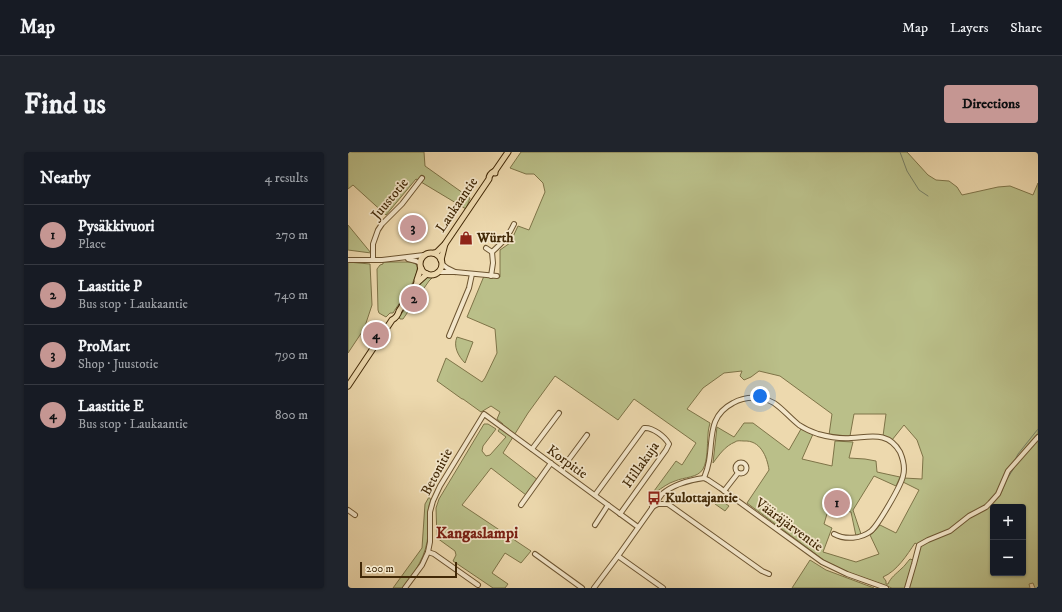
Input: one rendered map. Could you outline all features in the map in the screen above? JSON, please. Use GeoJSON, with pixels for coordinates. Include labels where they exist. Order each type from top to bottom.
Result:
{"type":"FeatureCollection","features":[{"type":"Feature","properties":{"kind":"main road","name":"Laukaantie"},"geometry":{"type":"LineString","coordinates":[[434,254],[438,252],[445,244],[489,179],[492,179],[495,171],[508,152]]}},
{"type":"Feature","properties":{"kind":"main road","name":"Laukaantie"},"geometry":{"type":"LineString","coordinates":[[442,262],[445,244]]}},
{"type":"Feature","properties":{"kind":"main road"},"geometry":{"type":"LineString","coordinates":[[348,386],[392,320],[398,315],[417,283],[427,274],[438,272],[441,269],[442,262],[440,257],[434,254],[424,255],[421,260],[417,283]]}},
{"type":"Feature","properties":{"kind":"main road"},"geometry":{"type":"LineString","coordinates":[[421,266],[427,274]]}},
{"type":"Feature","properties":{"kind":"street","name":"Juustotie"},"geometry":{"type":"LineString","coordinates":[[373,259],[373,244],[378,230],[402,204],[422,178]]}},
{"type":"Feature","properties":{"kind":"street"},"geometry":{"type":"LineString","coordinates":[[492,252],[503,242],[514,224]]}},
{"type":"Feature","properties":{"kind":"street"},"geometry":{"type":"LineString","coordinates":[[486,248],[492,252]]}},
{"type":"Feature","properties":{"kind":"street"},"geometry":{"type":"LineString","coordinates":[[491,276],[493,263],[492,252]]}},
{"type":"Feature","properties":{"kind":"street"},"geometry":{"type":"LineString","coordinates":[[360,260],[405,258],[424,255]]}},
{"type":"Feature","properties":{"kind":"street"},"geometry":{"type":"LineString","coordinates":[[348,260],[382,260],[394,258]]}},
{"type":"Feature","properties":{"kind":"street"},"geometry":{"type":"LineString","coordinates":[[405,258],[416,261],[421,266]]}},
{"type":"Feature","properties":{"kind":"street"},"geometry":{"type":"LineString","coordinates":[[442,262],[447,268],[455,272]]}},
{"type":"Feature","properties":{"kind":"street"},"geometry":{"type":"LineString","coordinates":[[438,272],[497,276]]}},
{"type":"Feature","properties":{"kind":"street"},"geometry":{"type":"LineString","coordinates":[[449,336],[469,288],[472,274]]}},
{"type":"Feature","properties":{"kind":"street"},"geometry":{"type":"LineString","coordinates":[[594,588],[662,494],[670,488],[704,478],[708,468],[711,437],[716,420],[726,407],[732,403],[745,399],[758,398],[773,403],[800,426],[811,431],[837,438],[877,436],[888,440],[900,453],[904,467],[903,476],[877,524],[871,531],[861,536],[849,538],[834,534]]}},
{"type":"Feature","properties":{"kind":"street"},"geometry":{"type":"LineString","coordinates":[[532,449],[559,413]]}},
{"type":"Feature","properties":{"kind":"street","name":"Korpitie"},"geometry":{"type":"LineString","coordinates":[[484,414],[638,527]]}},
{"type":"Feature","properties":{"kind":"street","name":"Betonitie"},"geometry":{"type":"LineString","coordinates":[[405,588],[422,565],[428,552],[430,542],[430,512],[433,501],[440,486],[484,414]]}},
{"type":"Feature","properties":{"kind":"street","name":"Hillakuja"},"geometry":{"type":"LineString","coordinates":[[595,495],[644,428],[654,430],[667,440],[669,444],[620,514]]}},
{"type":"Feature","properties":{"kind":"street"},"geometry":{"type":"LineString","coordinates":[[561,470],[587,435]]}},
{"type":"Feature","properties":{"kind":"street"},"geometry":{"type":"LineString","coordinates":[[907,588],[919,545],[950,531],[973,513],[986,507],[998,494],[1008,471],[1038,437]]}},
{"type":"Feature","properties":{"kind":"street"},"geometry":{"type":"LineString","coordinates":[[521,505],[551,463]]}},
{"type":"Feature","properties":{"kind":"street"},"geometry":{"type":"LineString","coordinates":[[724,491],[738,473]]}},
{"type":"Feature","properties":{"kind":"street","name":"Vääräjärventie"},"geometry":{"type":"LineString","coordinates":[[704,478],[822,562],[847,574],[886,588]]}},
{"type":"Feature","properties":{"kind":"street"},"geometry":{"type":"LineString","coordinates":[[652,507],[658,504],[668,504],[762,571],[769,574]]}},
{"type":"Feature","properties":{"kind":"street"},"geometry":{"type":"LineString","coordinates":[[596,523],[608,505]]}},
{"type":"Feature","properties":{"kind":"street"},"geometry":{"type":"LineString","coordinates":[[348,510],[355,515]]}},
{"type":"Feature","properties":{"kind":"street"},"geometry":{"type":"LineString","coordinates":[[428,552],[434,554],[478,585]]}},
{"type":"Feature","properties":{"kind":"street"},"geometry":{"type":"LineString","coordinates":[[535,554],[582,588]]}},
{"type":"Feature","properties":{"kind":"street"},"geometry":{"type":"LineString","coordinates":[[618,556],[663,588]]}},
{"type":"Feature","properties":{"kind":"green space"},"geometry":{"type":"Polygon","coordinates":[[[348,152],[424,152],[425,166],[470,198],[466,209],[416,179],[386,215],[353,185],[348,189],[348,152]]]}},
{"type":"Feature","properties":{"kind":"green space"},"geometry":{"type":"Polygon","coordinates":[[[521,152],[907,152],[928,175],[936,180],[949,181],[957,187],[962,195],[998,187],[1010,186],[1033,195],[1038,183],[1038,588],[1035,588],[1033,583],[1029,584],[1030,588],[908,588],[920,548],[915,543],[897,567],[883,577],[886,584],[888,584],[892,577],[904,567],[910,559],[913,560],[905,588],[892,588],[850,573],[825,561],[747,503],[769,470],[766,459],[762,450],[754,443],[750,441],[736,441],[725,448],[713,463],[717,427],[734,437],[744,423],[753,423],[789,450],[801,429],[813,434],[802,459],[832,466],[835,441],[853,442],[849,458],[876,461],[877,472],[900,477],[896,486],[874,476],[853,510],[861,534],[856,536],[851,512],[829,507],[824,524],[832,528],[823,552],[856,562],[879,554],[870,535],[880,525],[896,533],[919,490],[903,482],[904,478],[922,479],[923,457],[917,440],[904,425],[892,440],[883,436],[886,414],[854,414],[850,436],[829,435],[832,414],[780,376],[759,371],[744,380],[740,376],[742,371],[724,373],[703,388],[687,409],[710,423],[705,465],[698,474],[672,482],[656,492],[654,491],[676,461],[682,465],[696,443],[634,399],[618,420],[555,376],[528,413],[503,453],[538,480],[526,495],[491,468],[462,505],[531,551],[521,563],[505,553],[492,573],[508,584],[505,588],[493,588],[453,561],[456,555],[455,551],[437,538],[436,508],[439,499],[484,424],[488,424],[496,429],[483,446],[482,451],[486,456],[490,455],[506,437],[498,431],[503,424],[497,419],[500,412],[491,406],[481,412],[437,381],[446,358],[482,382],[497,353],[495,329],[467,317],[484,276],[500,277],[500,250],[510,243],[518,226],[529,230],[545,192],[543,183],[534,174],[526,174],[510,168],[521,152]]]}},
{"type":"Feature","properties":{"kind":"green space"},"geometry":{"type":"Polygon","coordinates":[[[348,225],[371,253],[348,250],[348,225]]]}},
{"type":"Feature","properties":{"kind":"green space"},"geometry":{"type":"Polygon","coordinates":[[[348,262],[370,264],[372,305],[364,329],[348,353],[348,262]]]}},
{"type":"Feature","properties":{"kind":"green space"},"geometry":{"type":"Polygon","coordinates":[[[383,262],[412,262],[417,265],[416,276],[413,283],[393,313],[390,313],[386,317],[379,313],[378,310],[377,269],[383,264],[383,262]]]}},
{"type":"Feature","properties":{"kind":"green space"},"geometry":{"type":"Polygon","coordinates":[[[432,276],[417,298],[415,297],[417,294],[415,293],[423,279],[432,276]]]}},
{"type":"Feature","properties":{"kind":"green space"},"geometry":{"type":"Polygon","coordinates":[[[415,299],[416,300],[403,319],[400,319],[399,317],[408,305],[410,305],[415,299]]]}},
{"type":"Feature","properties":{"kind":"green space"},"geometry":{"type":"Polygon","coordinates":[[[457,337],[473,342],[465,363],[457,351],[457,337]]]}},
{"type":"Feature","properties":{"kind":"green space"},"geometry":{"type":"Polygon","coordinates":[[[429,497],[431,500],[428,512],[428,534],[423,556],[403,588],[393,588],[422,548],[425,504],[429,497]]]}},
{"type":"Feature","properties":{"kind":"green space"},"geometry":{"type":"Polygon","coordinates":[[[719,499],[729,506],[725,511],[715,504],[719,499]]]}},
{"type":"Feature","properties":{"kind":"green space"},"geometry":{"type":"Polygon","coordinates":[[[810,560],[826,570],[874,588],[792,588],[810,560]]]}},
{"type":"Feature","properties":{"kind":"waterway"},"geometry":{"type":"LineString","coordinates":[[900,152],[907,171],[919,190],[928,196]]}},
{"type":"Feature","properties":{"kind":"waterway"},"geometry":{"type":"LineString","coordinates":[[1014,462],[1018,454],[1038,429]]}},
{"type":"Feature","properties":{"kind":"waterway"},"geometry":{"type":"LineString","coordinates":[[1001,493],[1014,468]]}},
{"type":"Feature","properties":{"kind":"place","name":"ProMart"},"geometry":{"type":"Point","coordinates":[413,228]}},
{"type":"Feature","properties":{"kind":"place","name":"Würth"},"geometry":{"type":"Point","coordinates":[466,238]}},
{"type":"Feature","properties":{"kind":"place","name":"Laastitie P"},"geometry":{"type":"Point","coordinates":[414,299]}},
{"type":"Feature","properties":{"kind":"place","name":"Laastitie E"},"geometry":{"type":"Point","coordinates":[376,335]}},
{"type":"Feature","properties":{"kind":"place","name":"Kulottajantie"},"geometry":{"type":"Point","coordinates":[654,498]}},
{"type":"Feature","properties":{"kind":"place","name":"Pysäkkivuori"},"geometry":{"type":"Point","coordinates":[837,503]}},
{"type":"Feature","properties":{"kind":"district","name":"Kangaslampi"},"geometry":{"type":"Point","coordinates":[477,533]}}]}
